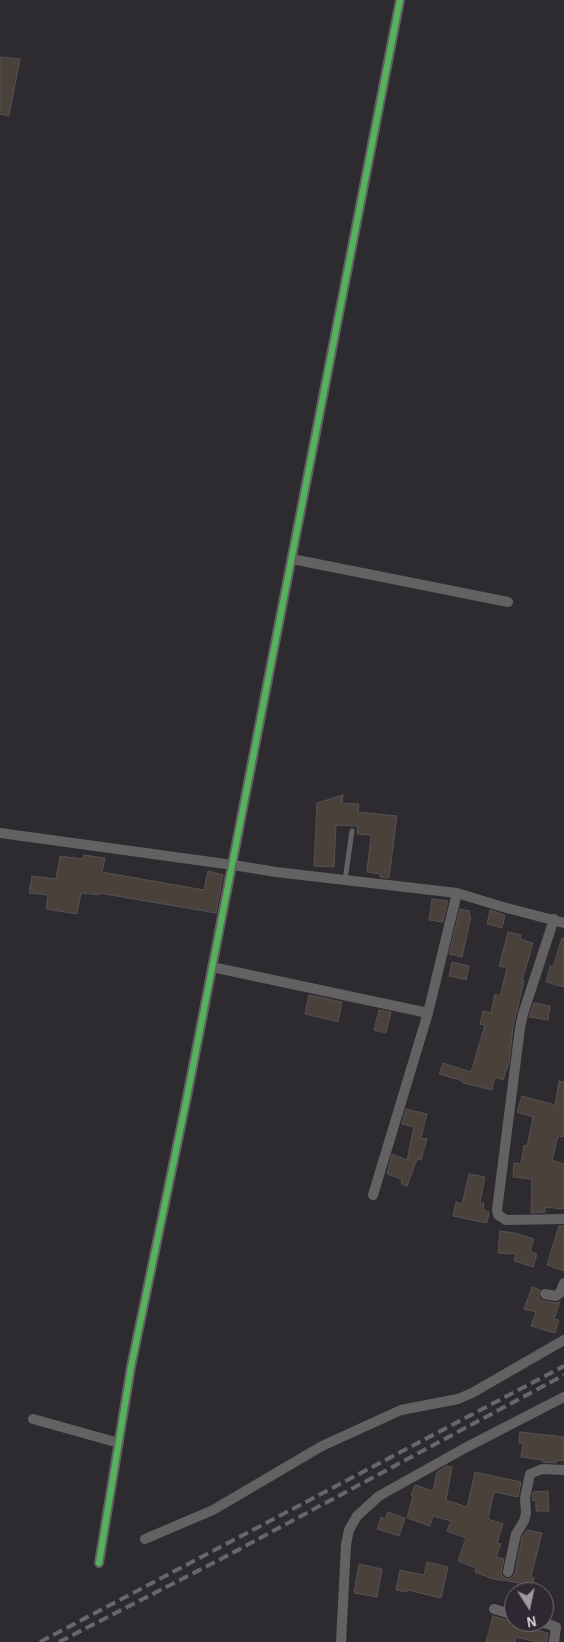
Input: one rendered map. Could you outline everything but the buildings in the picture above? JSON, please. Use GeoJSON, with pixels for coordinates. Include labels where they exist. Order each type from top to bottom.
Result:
{"type":"FeatureCollection","features":[{"type":"Feature","properties":{"kind":"street"},"geometry":{"type":"LineString","coordinates":[[99,1563],[131,1367],[212,967],[400,0]]}},
{"type":"Feature","properties":{"kind":"street"},"geometry":{"type":"LineString","coordinates":[[292,559],[508,602]]}},
{"type":"Feature","properties":{"kind":"street"},"geometry":{"type":"LineString","coordinates":[[0,834],[276,872],[457,893],[559,921],[522,1014],[497,1210],[498,1215],[506,1220],[564,1219]]}},
{"type":"Feature","properties":{"kind":"street"},"geometry":{"type":"LineString","coordinates":[[373,1195],[428,1013],[457,893]]}},
{"type":"Feature","properties":{"kind":"street"},"geometry":{"type":"LineString","coordinates":[[212,967],[428,1013]]}},
{"type":"Feature","properties":{"kind":"street"},"geometry":{"type":"LineString","coordinates":[[545,1294],[556,1296],[560,1293],[564,1283]]}},
{"type":"Feature","properties":{"kind":"street"},"geometry":{"type":"LineString","coordinates":[[145,1540],[213,1510],[322,1446],[401,1410],[458,1399],[472,1394],[564,1340]]}},
{"type":"Feature","properties":{"kind":"street"},"geometry":{"type":"LineString","coordinates":[[341,1642],[346,1546],[349,1530],[364,1508],[465,1448],[564,1397]]}},
{"type":"Feature","properties":{"kind":"street"},"geometry":{"type":"LineString","coordinates":[[34,1419],[119,1443]]}},
{"type":"Feature","properties":{"kind":"street"},"geometry":{"type":"LineString","coordinates":[[508,1572],[516,1534],[524,1521],[526,1513],[525,1498],[530,1474],[542,1469],[564,1470]]}},
{"type":"Feature","properties":{"kind":"street"},"geometry":{"type":"LineString","coordinates":[[494,1609],[504,1612]]}},
{"type":"Feature","properties":{"kind":"street"},"geometry":{"type":"LineString","coordinates":[[554,1642],[560,1628]]}},
{"type":"Feature","properties":{"kind":"lane"},"geometry":{"type":"LineString","coordinates":[[345,880],[352,831]]}},
{"type":"Feature","properties":{"kind":"railway"},"geometry":{"type":"LineString","coordinates":[[40,1642],[564,1366]]}},
{"type":"Feature","properties":{"kind":"railway"},"geometry":{"type":"LineString","coordinates":[[59,1642],[221,1559],[564,1375]]}},
{"type":"Feature","properties":{"kind":"cycle path"},"geometry":{"type":"LineString","coordinates":[[99,1563],[131,1367],[186,1102],[400,0]]}}]}
